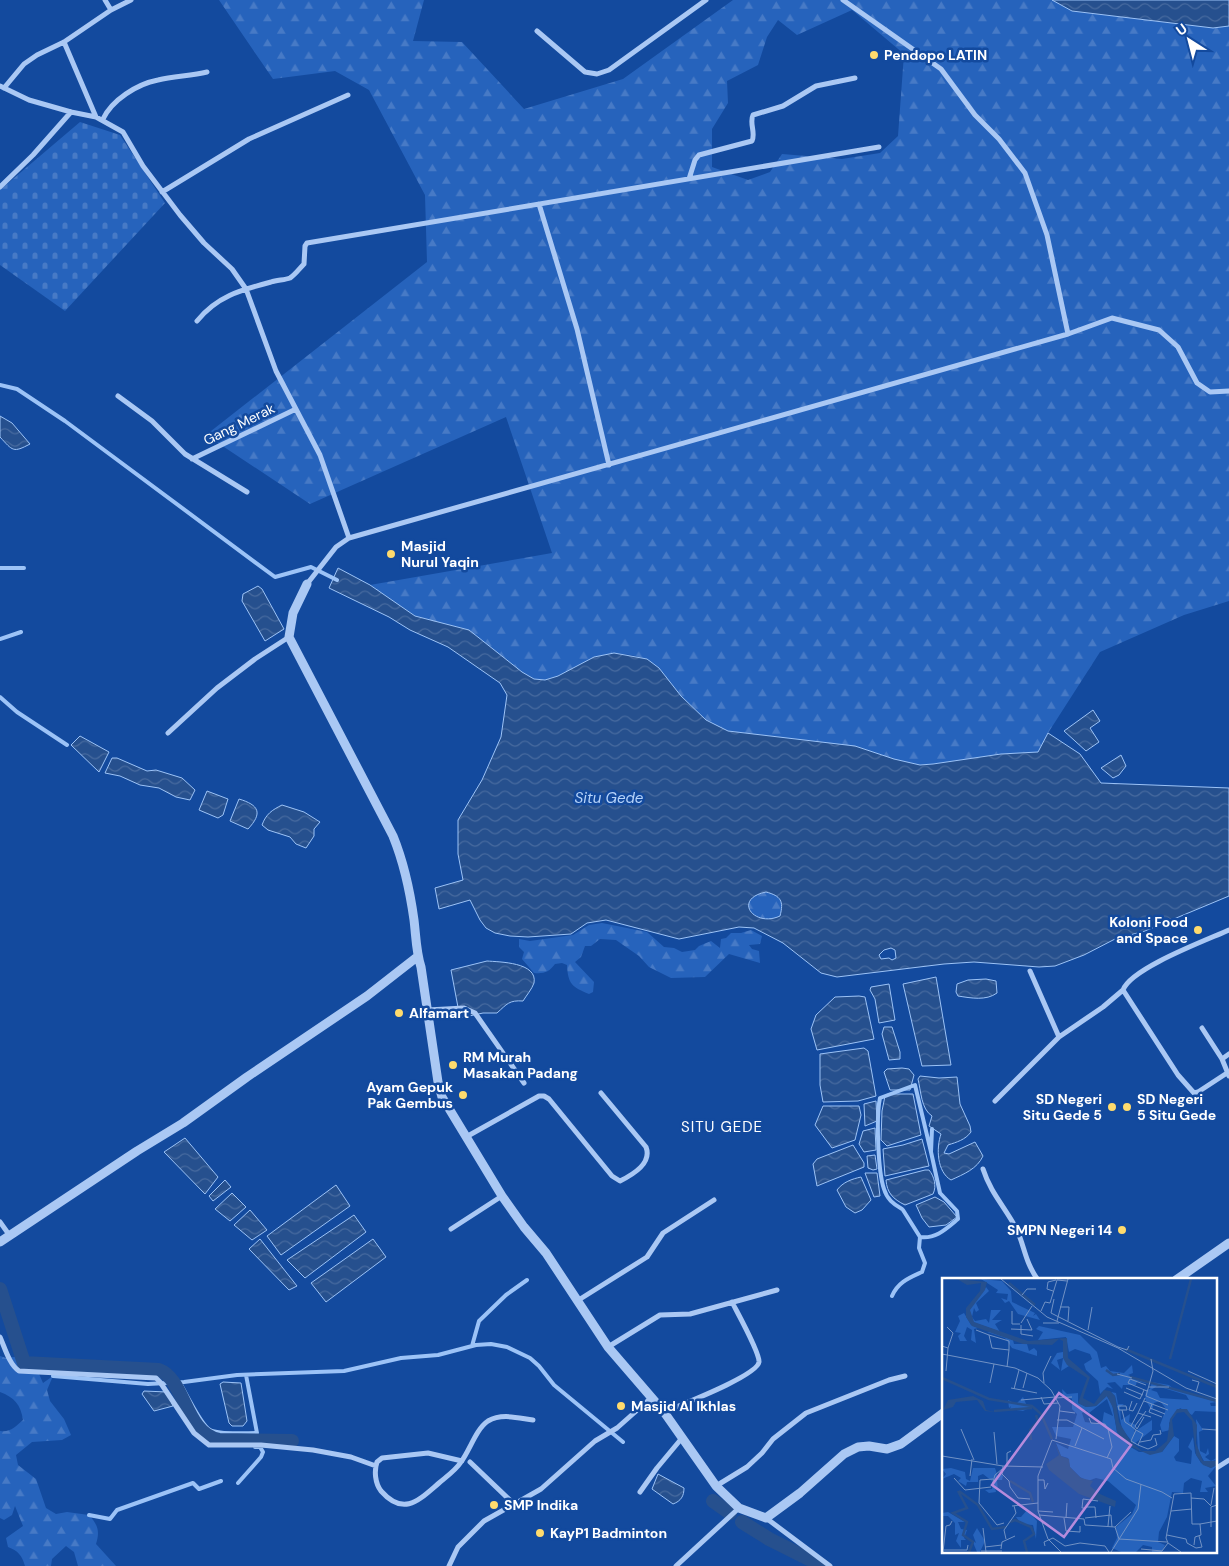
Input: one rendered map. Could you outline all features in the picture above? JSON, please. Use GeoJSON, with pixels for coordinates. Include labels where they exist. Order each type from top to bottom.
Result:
{"type":"FeatureCollection","features":[{"type":"Feature","properties":{"kind":"street"},"geometry":{"type":"LineString","coordinates":[[105,0],[111,10]]}},
{"type":"Feature","properties":{"kind":"street"},"geometry":{"type":"LineString","coordinates":[[132,0],[111,10],[64,42],[37,54],[24,64],[2,87],[29,100],[96,117],[123,132],[143,166],[162,192],[204,243],[232,269],[246,289],[276,371],[320,455],[349,538]]}},
{"type":"Feature","properties":{"kind":"street"},"geometry":{"type":"LineString","coordinates":[[537,31],[585,72],[597,74],[609,70],[706,0]]}},
{"type":"Feature","properties":{"kind":"street"},"geometry":{"type":"LineString","coordinates":[[843,0],[941,69],[975,115],[999,139],[1025,173],[1047,235],[1068,334]]}},
{"type":"Feature","properties":{"kind":"street"},"geometry":{"type":"LineString","coordinates":[[64,42],[96,117]]}},
{"type":"Feature","properties":{"kind":"street"},"geometry":{"type":"LineString","coordinates":[[103,120],[106,112],[114,104],[127,94],[150,82],[207,72]]}},
{"type":"Feature","properties":{"kind":"street"},"geometry":{"type":"LineString","coordinates":[[689,179],[695,160],[699,155],[752,141],[754,137],[751,118],[753,115],[783,106],[816,86],[855,78]]}},
{"type":"Feature","properties":{"kind":"street"},"geometry":{"type":"LineString","coordinates":[[162,192],[249,139],[348,95]]}},
{"type":"Feature","properties":{"kind":"street"},"geometry":{"type":"LineString","coordinates":[[0,187],[71,112]]}},
{"type":"Feature","properties":{"kind":"street"},"geometry":{"type":"LineString","coordinates":[[196,322],[218,300],[246,289],[290,278],[304,264],[304,246],[307,243],[878,147]]}},
{"type":"Feature","properties":{"kind":"street"},"geometry":{"type":"LineString","coordinates":[[539,204],[577,329],[609,465]]}},
{"type":"Feature","properties":{"kind":"street"},"geometry":{"type":"LineString","coordinates":[[830,1566],[766,1518],[739,1508],[716,1486],[664,1412],[608,1347],[576,1302],[546,1253],[524,1227],[502,1196],[442,1097],[438,1082],[421,967],[417,956],[408,882],[398,849],[393,836],[289,638],[293,614],[306,584],[336,547],[349,538],[1068,334],[1112,318],[1159,330],[1178,347],[1197,383],[1210,392],[1229,391]]}},
{"type":"Feature","properties":{"kind":"street"},"geometry":{"type":"LineString","coordinates":[[118,396],[152,421],[176,446],[192,459],[247,492]]}},
{"type":"Feature","properties":{"kind":"street","name":"Gang Merak"},"geometry":{"type":"LineString","coordinates":[[192,459],[296,409]]}},
{"type":"Feature","properties":{"kind":"street"},"geometry":{"type":"LineString","coordinates":[[168,733],[217,688],[255,659],[289,638]]}},
{"type":"Feature","properties":{"kind":"street"},"geometry":{"type":"LineString","coordinates":[[996,1101],[1060,1037],[1103,1007],[1135,977],[1168,956],[1229,930]]}},
{"type":"Feature","properties":{"kind":"street"},"geometry":{"type":"LineString","coordinates":[[0,1242],[137,1151],[183,1123],[247,1077],[367,996],[417,956]]}},
{"type":"Feature","properties":{"kind":"street"},"geometry":{"type":"LineString","coordinates":[[1030,971],[1060,1037]]}},
{"type":"Feature","properties":{"kind":"street"},"geometry":{"type":"LineString","coordinates":[[1123,990],[1178,1075],[1190,1091],[1194,1093],[1228,1074],[1222,1059],[1202,1028]]}},
{"type":"Feature","properties":{"kind":"street"},"geometry":{"type":"LineString","coordinates":[[428,1010],[464,1008],[475,1013],[524,1083]]}},
{"type":"Feature","properties":{"kind":"street"},"geometry":{"type":"LineString","coordinates":[[1222,1059],[1229,1054]]}},
{"type":"Feature","properties":{"kind":"street"},"geometry":{"type":"LineString","coordinates":[[466,1137],[539,1096],[544,1096],[549,1099],[612,1176],[620,1181],[646,1162],[648,1151],[601,1093]]}},
{"type":"Feature","properties":{"kind":"street"},"geometry":{"type":"LineString","coordinates":[[983,1169],[988,1185],[1017,1231],[1027,1263],[1037,1278]]}},
{"type":"Feature","properties":{"kind":"street"},"geometry":{"type":"LineString","coordinates":[[451,1229],[502,1196]]}},
{"type":"Feature","properties":{"kind":"street"},"geometry":{"type":"LineString","coordinates":[[576,1302],[647,1257],[663,1233],[714,1200]]}},
{"type":"Feature","properties":{"kind":"street"},"geometry":{"type":"LineString","coordinates":[[0,1222],[10,1236]]}},
{"type":"Feature","properties":{"kind":"street"},"geometry":{"type":"LineString","coordinates":[[1179,1278],[1229,1243]]}},
{"type":"Feature","properties":{"kind":"street"},"geometry":{"type":"LineString","coordinates":[[608,1347],[660,1315],[690,1314],[777,1290]]}},
{"type":"Feature","properties":{"kind":"street"},"geometry":{"type":"LineString","coordinates":[[664,1412],[729,1384],[752,1372],[758,1365],[759,1360],[755,1350],[732,1302]]}},
{"type":"Feature","properties":{"kind":"street"},"geometry":{"type":"LineString","coordinates":[[0,1337],[14,1368],[20,1371],[156,1378],[194,1433],[209,1445],[261,1445],[313,1450],[351,1457],[376,1466]]}},
{"type":"Feature","properties":{"kind":"street"},"geometry":{"type":"LineString","coordinates":[[716,1486],[747,1467],[773,1439],[806,1413],[889,1380],[905,1376]]}},
{"type":"Feature","properties":{"kind":"street"},"geometry":{"type":"LineString","coordinates":[[449,1566],[458,1546],[484,1521],[541,1490],[594,1441],[618,1428],[652,1397]]}},
{"type":"Feature","properties":{"kind":"street"},"geometry":{"type":"LineString","coordinates":[[766,1518],[800,1494],[844,1454],[858,1446],[887,1449],[901,1444],[942,1414]]}},
{"type":"Feature","properties":{"kind":"street"},"geometry":{"type":"LineString","coordinates":[[462,1461],[428,1453],[382,1458],[377,1462],[376,1478],[379,1488],[391,1500],[408,1504],[416,1502],[462,1461],[477,1432],[486,1422],[496,1417],[511,1416],[533,1420]]}},
{"type":"Feature","properties":{"kind":"street"},"geometry":{"type":"LineString","coordinates":[[640,1492],[682,1438]]}},
{"type":"Feature","properties":{"kind":"street"},"geometry":{"type":"LineString","coordinates":[[1216,1468],[1229,1460]]}},
{"type":"Feature","properties":{"kind":"street"},"geometry":{"type":"LineString","coordinates":[[470,1462],[515,1505]]}},
{"type":"Feature","properties":{"kind":"street"},"geometry":{"type":"LineString","coordinates":[[676,1566],[739,1508]]}},
{"type":"Feature","properties":{"kind":"green space"},"geometry":{"type":"Polygon","coordinates":[[[219,0],[424,0],[413,41],[462,42],[524,109],[623,79],[733,0],[1052,0],[1072,11],[1213,28],[1229,26],[1229,601],[1184,615],[1100,652],[1048,733],[1038,752],[1001,754],[920,765],[779,737],[727,731],[706,720],[681,696],[659,668],[647,659],[631,655],[614,653],[594,657],[558,676],[545,680],[534,679],[522,672],[469,630],[415,616],[370,585],[552,553],[506,417],[310,504],[206,435],[427,262],[425,195],[369,90],[335,71],[273,79],[219,0]],[[852,10],[797,35],[778,20],[767,37],[758,65],[727,81],[728,103],[712,129],[712,167],[748,180],[770,172],[782,154],[842,159],[880,153],[898,136],[904,54],[852,10]]]}},
{"type":"Feature","properties":{"kind":"green space"},"geometry":{"type":"Polygon","coordinates":[[[80,122],[120,135],[165,203],[65,311],[0,265],[0,190],[80,122]]]}},
{"type":"Feature","properties":{"kind":"green space"},"geometry":{"type":"Polygon","coordinates":[[[766,878],[798,926],[749,917],[748,905],[751,895],[766,878]]]}},
{"type":"Feature","properties":{"kind":"green space"},"geometry":{"type":"Polygon","coordinates":[[[602,923],[647,932],[664,947],[674,948],[682,952],[695,950],[699,946],[711,941],[720,948],[721,939],[726,938],[731,933],[751,930],[762,936],[760,944],[749,945],[752,949],[759,951],[760,963],[729,954],[705,977],[671,978],[649,967],[639,956],[616,940],[600,939],[591,946],[585,946],[581,957],[575,962],[594,982],[593,992],[589,994],[572,984],[568,977],[567,965],[562,963],[555,964],[546,972],[534,973],[522,959],[524,952],[519,947],[519,939],[530,941],[573,935],[589,925],[602,923]]]}},
{"type":"Feature","properties":{"kind":"green space"},"geometry":{"type":"Polygon","coordinates":[[[0,1356],[6,1358],[22,1356],[24,1362],[36,1367],[43,1383],[53,1376],[47,1390],[50,1401],[64,1419],[71,1435],[62,1440],[32,1442],[16,1455],[18,1465],[36,1479],[46,1508],[56,1514],[67,1512],[89,1515],[97,1528],[96,1544],[116,1566],[78,1566],[74,1552],[66,1546],[52,1559],[51,1566],[25,1566],[19,1554],[8,1547],[6,1538],[23,1526],[15,1506],[12,1515],[4,1520],[0,1518],[0,1431],[10,1430],[23,1420],[21,1410],[16,1402],[0,1392],[0,1356]]]}},
{"type":"Feature","properties":{"kind":"water"},"geometry":{"type":"Polygon","coordinates":[[[1052,0],[1229,0],[1229,26],[1213,28],[1072,11],[1052,0]]]}},
{"type":"Feature","properties":{"kind":"water"},"geometry":{"type":"Polygon","coordinates":[[[0,416],[12,423],[30,444],[20,449],[11,448],[0,437],[0,416]]]}},
{"type":"Feature","properties":{"kind":"water","name":"Situ Gede"},"geometry":{"type":"Polygon","coordinates":[[[338,568],[370,585],[415,616],[469,630],[522,672],[534,679],[545,680],[558,676],[594,657],[614,653],[647,659],[659,668],[681,696],[706,720],[728,731],[855,746],[894,759],[920,765],[1001,754],[1038,752],[1048,733],[1080,754],[1101,783],[1229,788],[1229,896],[1145,931],[1115,939],[1084,955],[1055,966],[1039,967],[974,962],[837,977],[821,973],[783,943],[754,928],[739,927],[679,939],[606,920],[587,923],[571,934],[528,937],[495,933],[486,928],[470,900],[439,909],[435,888],[463,880],[458,854],[458,820],[482,780],[501,737],[507,695],[500,683],[448,647],[410,630],[389,617],[329,588],[338,568]],[[766,892],[750,900],[749,906],[751,911],[755,916],[762,918],[771,919],[780,916],[782,906],[780,900],[775,895],[766,892]],[[891,948],[884,950],[879,955],[881,959],[889,958],[892,960],[896,958],[895,950],[891,948]]]}},
{"type":"Feature","properties":{"kind":"water"},"geometry":{"type":"Polygon","coordinates":[[[258,586],[262,589],[284,629],[265,641],[242,601],[243,594],[258,586]]]}},
{"type":"Feature","properties":{"kind":"water"},"geometry":{"type":"Polygon","coordinates":[[[1093,710],[1100,721],[1090,728],[1099,742],[1086,751],[1064,731],[1093,710]]]}},
{"type":"Feature","properties":{"kind":"water"},"geometry":{"type":"Polygon","coordinates":[[[80,736],[109,752],[99,772],[71,745],[80,736]]]}},
{"type":"Feature","properties":{"kind":"water"},"geometry":{"type":"Polygon","coordinates":[[[1121,755],[1126,766],[1119,775],[1113,778],[1101,768],[1121,755]]]}},
{"type":"Feature","properties":{"kind":"water"},"geometry":{"type":"Polygon","coordinates":[[[112,758],[117,758],[147,771],[156,770],[182,778],[195,790],[190,800],[176,797],[159,788],[140,785],[120,776],[105,773],[112,758]]]}},
{"type":"Feature","properties":{"kind":"water"},"geometry":{"type":"Polygon","coordinates":[[[207,791],[228,799],[223,815],[218,818],[199,810],[207,791]]]}},
{"type":"Feature","properties":{"kind":"water"},"geometry":{"type":"Polygon","coordinates":[[[239,799],[251,804],[257,810],[256,818],[248,829],[230,821],[239,799]]]}},
{"type":"Feature","properties":{"kind":"water"},"geometry":{"type":"Polygon","coordinates":[[[282,805],[304,812],[320,822],[314,829],[314,836],[306,848],[296,844],[290,837],[268,830],[262,825],[270,813],[282,805]]]}},
{"type":"Feature","properties":{"kind":"water"},"geometry":{"type":"Polygon","coordinates":[[[487,961],[516,964],[524,967],[534,976],[534,983],[523,1001],[508,1003],[497,1013],[483,1013],[460,1018],[451,970],[487,961]]]}},
{"type":"Feature","properties":{"kind":"water"},"geometry":{"type":"Polygon","coordinates":[[[936,977],[951,1065],[922,1066],[903,984],[936,977]]]}},
{"type":"Feature","properties":{"kind":"water"},"geometry":{"type":"Polygon","coordinates":[[[986,979],[996,981],[997,993],[993,996],[973,998],[958,996],[956,992],[957,984],[968,980],[986,979]]]}},
{"type":"Feature","properties":{"kind":"water"},"geometry":{"type":"Polygon","coordinates":[[[889,984],[895,1020],[879,1023],[875,999],[870,990],[871,987],[889,984]]]}},
{"type":"Feature","properties":{"kind":"water"},"geometry":{"type":"Polygon","coordinates":[[[835,997],[865,997],[874,1039],[817,1050],[811,1029],[816,1015],[835,997]]]}},
{"type":"Feature","properties":{"kind":"water"},"geometry":{"type":"Polygon","coordinates":[[[884,1027],[892,1027],[900,1052],[900,1059],[889,1060],[882,1034],[884,1027]]]}},
{"type":"Feature","properties":{"kind":"water"},"geometry":{"type":"Polygon","coordinates":[[[864,1048],[868,1051],[876,1096],[858,1101],[823,1102],[820,1085],[820,1054],[864,1048]]]}},
{"type":"Feature","properties":{"kind":"water"},"geometry":{"type":"Polygon","coordinates":[[[887,1069],[909,1069],[914,1075],[910,1090],[890,1090],[884,1072],[887,1069]]]}},
{"type":"Feature","properties":{"kind":"water"},"geometry":{"type":"Polygon","coordinates":[[[920,1076],[957,1077],[960,1104],[971,1132],[958,1142],[948,1145],[944,1153],[949,1154],[975,1142],[983,1156],[974,1168],[951,1180],[940,1166],[938,1146],[941,1134],[929,1126],[932,1116],[928,1113],[922,1099],[918,1079],[920,1076]]]}},
{"type":"Feature","properties":{"kind":"water"},"geometry":{"type":"Polygon","coordinates":[[[888,1094],[913,1094],[921,1135],[887,1146],[881,1140],[882,1111],[885,1096],[888,1094]]]}},
{"type":"Feature","properties":{"kind":"water"},"geometry":{"type":"Polygon","coordinates":[[[876,1101],[877,1121],[865,1126],[864,1104],[876,1101]]]}},
{"type":"Feature","properties":{"kind":"water"},"geometry":{"type":"Polygon","coordinates":[[[823,1106],[859,1106],[861,1115],[855,1140],[832,1148],[815,1125],[823,1106]]]}},
{"type":"Feature","properties":{"kind":"water"},"geometry":{"type":"Polygon","coordinates":[[[875,1128],[876,1150],[864,1152],[859,1144],[863,1131],[875,1128]]]}},
{"type":"Feature","properties":{"kind":"water"},"geometry":{"type":"Polygon","coordinates":[[[185,1138],[218,1177],[205,1194],[164,1152],[185,1138]]]}},
{"type":"Feature","properties":{"kind":"water"},"geometry":{"type":"Polygon","coordinates":[[[922,1139],[929,1166],[885,1176],[883,1149],[922,1139]]]}},
{"type":"Feature","properties":{"kind":"water"},"geometry":{"type":"Polygon","coordinates":[[[853,1145],[864,1163],[864,1167],[817,1186],[813,1164],[817,1159],[853,1145]]]}},
{"type":"Feature","properties":{"kind":"water"},"geometry":{"type":"Polygon","coordinates":[[[875,1155],[877,1169],[873,1170],[868,1168],[867,1156],[875,1155]]]}},
{"type":"Feature","properties":{"kind":"water"},"geometry":{"type":"Polygon","coordinates":[[[929,1170],[934,1178],[935,1188],[933,1194],[905,1205],[891,1195],[886,1180],[929,1170]]]}},
{"type":"Feature","properties":{"kind":"water"},"geometry":{"type":"Polygon","coordinates":[[[865,1173],[877,1173],[880,1196],[874,1197],[865,1173]]]}},
{"type":"Feature","properties":{"kind":"water"},"geometry":{"type":"Polygon","coordinates":[[[861,1177],[871,1200],[862,1210],[855,1213],[846,1207],[837,1190],[848,1181],[861,1177]]]}},
{"type":"Feature","properties":{"kind":"water"},"geometry":{"type":"Polygon","coordinates":[[[225,1180],[231,1187],[213,1201],[209,1196],[225,1180]]]}},
{"type":"Feature","properties":{"kind":"water"},"geometry":{"type":"Polygon","coordinates":[[[336,1185],[350,1206],[281,1255],[267,1236],[336,1185]]]}},
{"type":"Feature","properties":{"kind":"water"},"geometry":{"type":"Polygon","coordinates":[[[232,1193],[246,1207],[230,1221],[215,1209],[232,1193]]]}},
{"type":"Feature","properties":{"kind":"water"},"geometry":{"type":"Polygon","coordinates":[[[935,1197],[944,1202],[957,1217],[946,1225],[929,1227],[916,1205],[935,1197]]]}},
{"type":"Feature","properties":{"kind":"water"},"geometry":{"type":"Polygon","coordinates":[[[250,1210],[267,1230],[252,1240],[234,1225],[250,1210]]]}},
{"type":"Feature","properties":{"kind":"water"},"geometry":{"type":"Polygon","coordinates":[[[354,1215],[366,1232],[305,1278],[287,1260],[354,1215]]]}},
{"type":"Feature","properties":{"kind":"water"},"geometry":{"type":"Polygon","coordinates":[[[260,1239],[297,1286],[289,1290],[249,1249],[260,1239]]]}},
{"type":"Feature","properties":{"kind":"water"},"geometry":{"type":"Polygon","coordinates":[[[373,1239],[386,1257],[326,1302],[311,1283],[373,1239]]]}},
{"type":"Feature","properties":{"kind":"water"},"geometry":{"type":"Polygon","coordinates":[[[223,1382],[241,1383],[247,1421],[243,1426],[232,1426],[229,1423],[220,1384],[223,1382]]]}},
{"type":"Feature","properties":{"kind":"water"},"geometry":{"type":"Polygon","coordinates":[[[144,1391],[167,1392],[173,1406],[154,1411],[142,1394],[144,1391]]]}},
{"type":"Feature","properties":{"kind":"water"},"geometry":{"type":"Polygon","coordinates":[[[658,1474],[684,1488],[683,1496],[680,1500],[673,1504],[652,1489],[658,1474]]]}},
{"type":"Feature","properties":{"kind":"waterway"},"geometry":{"type":"LineString","coordinates":[[0,385],[17,389],[65,421],[275,577],[311,567],[337,580]]}},
{"type":"Feature","properties":{"kind":"waterway"},"geometry":{"type":"LineString","coordinates":[[0,568],[24,568]]}},
{"type":"Feature","properties":{"kind":"waterway"},"geometry":{"type":"LineString","coordinates":[[0,639],[21,632]]}},
{"type":"Feature","properties":{"kind":"waterway"},"geometry":{"type":"LineString","coordinates":[[0,697],[17,712],[67,745]]}},
{"type":"Feature","properties":{"kind":"waterway"},"geometry":{"type":"LineString","coordinates":[[902,1209],[893,1203],[885,1193],[882,1181],[878,1130],[880,1098],[915,1085],[931,1152]]}},
{"type":"Feature","properties":{"kind":"waterway"},"geometry":{"type":"LineString","coordinates":[[920,1237],[936,1235],[958,1219],[957,1211],[940,1193],[931,1152],[932,1129]]}},
{"type":"Feature","properties":{"kind":"waterway"},"geometry":{"type":"LineString","coordinates":[[892,1296],[901,1284],[922,1272],[925,1263],[919,1248],[920,1237],[903,1210]]}},
{"type":"Feature","properties":{"kind":"waterway"},"geometry":{"type":"LineString","coordinates":[[472,1346],[479,1321],[506,1295],[527,1280]]}},
{"type":"Feature","properties":{"kind":"waterway"},"geometry":{"type":"LineString","coordinates":[[0,1289],[24,1363],[159,1370],[168,1375],[175,1384],[192,1418],[208,1436],[219,1440],[292,1441]]}},
{"type":"Feature","properties":{"kind":"waterway"},"geometry":{"type":"LineString","coordinates":[[53,1376],[148,1384],[184,1382],[237,1375],[344,1371],[401,1358],[438,1355],[476,1345],[491,1344],[507,1347],[530,1358],[554,1385],[623,1442]]}},
{"type":"Feature","properties":{"kind":"waterway"},"geometry":{"type":"LineString","coordinates":[[180,1383],[198,1416],[210,1430],[226,1433],[257,1433],[246,1375]]}},
{"type":"Feature","properties":{"kind":"waterway"},"geometry":{"type":"LineString","coordinates":[[238,1483],[261,1457],[263,1452],[260,1447],[255,1447]]}},
{"type":"Feature","properties":{"kind":"waterway"},"geometry":{"type":"LineString","coordinates":[[89,1515],[110,1519],[117,1510],[193,1483],[199,1489],[221,1481]]}},
{"type":"Feature","properties":{"kind":"waterway"},"geometry":{"type":"LineString","coordinates":[[713,1501],[730,1513]]}},
{"type":"Feature","properties":{"kind":"waterway"},"geometry":{"type":"LineString","coordinates":[[742,1522],[769,1539],[823,1566]]}},
{"type":"Feature","properties":{"kind":"place","name":"Pendopo LATIN"},"geometry":{"type":"Point","coordinates":[874,55]}},
{"type":"Feature","properties":{"kind":"place","name":"Masjid Nurul Yaqin"},"geometry":{"type":"Point","coordinates":[391,554]}},
{"type":"Feature","properties":{"kind":"place","name":"Koloni Food and Space"},"geometry":{"type":"Point","coordinates":[1198,930]}},
{"type":"Feature","properties":{"kind":"place","name":"Alfamart"},"geometry":{"type":"Point","coordinates":[399,1013]}},
{"type":"Feature","properties":{"kind":"place","name":"RM Murah Masakan Padang"},"geometry":{"type":"Point","coordinates":[453,1065]}},
{"type":"Feature","properties":{"kind":"place","name":"Ayam Gepuk Pak Gembus"},"geometry":{"type":"Point","coordinates":[463,1095]}},
{"type":"Feature","properties":{"kind":"place","name":"SD Negeri Situ Gede 5"},"geometry":{"type":"Point","coordinates":[1112,1107]}},
{"type":"Feature","properties":{"kind":"place","name":"SD Negeri 5 Situ Gede"},"geometry":{"type":"Point","coordinates":[1127,1107]}},
{"type":"Feature","properties":{"kind":"place","name":"SMPN Negeri 14"},"geometry":{"type":"Point","coordinates":[1122,1230]}},
{"type":"Feature","properties":{"kind":"place","name":"Masjid Al Ikhlas"},"geometry":{"type":"Point","coordinates":[621,1406]}},
{"type":"Feature","properties":{"kind":"place","name":"SMP Indika"},"geometry":{"type":"Point","coordinates":[494,1505]}},
{"type":"Feature","properties":{"kind":"place","name":"KayP1 Badminton"},"geometry":{"type":"Point","coordinates":[540,1533]}},
{"type":"Feature","properties":{"kind":"district","name":"SITU GEDE"},"geometry":{"type":"Point","coordinates":[722,1127]}}]}
